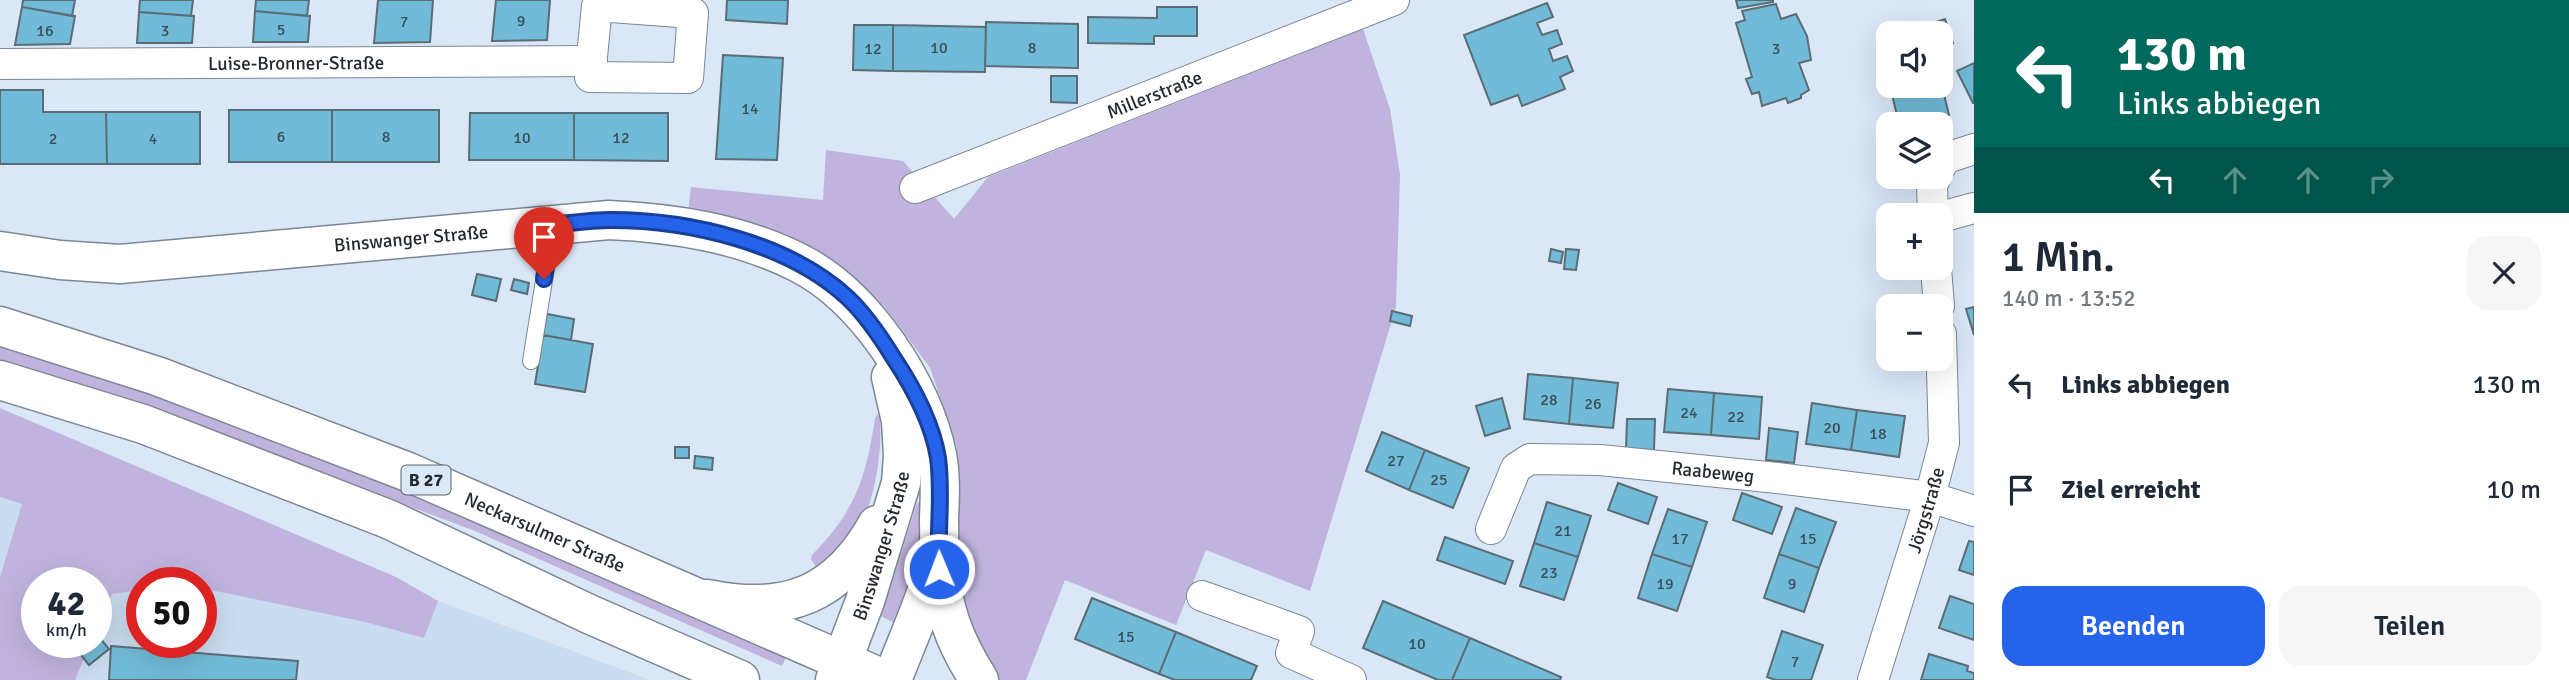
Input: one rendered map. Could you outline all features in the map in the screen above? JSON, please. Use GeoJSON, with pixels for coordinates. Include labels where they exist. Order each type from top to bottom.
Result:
{"type":"FeatureCollection","features":[{"type":"Feature","properties":{"kind":"main road","name":"Binswanger Straße"},"geometry":{"type":"LineString","coordinates":[[0,251],[60,260],[120,264],[609,220],[692,228],[735,238],[800,263],[847,298],[875,328],[910,382],[926,416],[937,457],[940,501],[938,549],[892,680]]}},
{"type":"Feature","properties":{"kind":"main road","name":"Neckarsulmer Straße"},"geometry":{"type":"LineString","coordinates":[[0,326],[158,376],[408,472],[688,596],[839,670],[886,680]]}},
{"type":"Feature","properties":{"kind":"main road","name":"Binswanger Straße"},"geometry":{"type":"LineString","coordinates":[[839,670],[863,608],[901,483],[901,421],[893,384],[875,328]]}},
{"type":"Feature","properties":{"kind":"main road","name":"B 27"},"geometry":{"type":"LineString","coordinates":[[0,380],[143,424],[388,519],[589,614],[740,680]]}},
{"type":"Feature","properties":{"kind":"main road"},"geometry":{"type":"LineString","coordinates":[[688,596],[729,604],[765,604],[793,599],[822,589],[844,571],[865,543],[901,483]]}},
{"type":"Feature","properties":{"kind":"main road"},"geometry":{"type":"LineString","coordinates":[[938,549],[941,589],[947,615],[961,652],[979,680]]}},
{"type":"Feature","properties":{"kind":"main road"},"geometry":{"type":"LineString","coordinates":[[589,614],[692,680]]}},
{"type":"Feature","properties":{"kind":"street","name":"Millerstraße"},"geometry":{"type":"LineString","coordinates":[[915,188],[1394,0]]}},
{"type":"Feature","properties":{"kind":"street","name":"Luise-Bronner-Straße"},"geometry":{"type":"LineString","coordinates":[[0,64],[592,61]]}},
{"type":"Feature","properties":{"kind":"street"},"geometry":{"type":"LineString","coordinates":[[1953,156],[1974,149]]}},
{"type":"Feature","properties":{"kind":"street"},"geometry":{"type":"LineString","coordinates":[[1953,214],[1974,208]]}},
{"type":"Feature","properties":{"kind":"street","name":"Jörgstraße"},"geometry":{"type":"LineString","coordinates":[[1873,680],[1944,443],[1942,371]]}},
{"type":"Feature","properties":{"kind":"street","name":"Raabeweg"},"geometry":{"type":"LineString","coordinates":[[1492,529],[1516,468],[1530,459],[1612,461],[1930,497],[1974,511]]}},
{"type":"Feature","properties":{"kind":"street"},"geometry":{"type":"LineString","coordinates":[[1202,596],[1299,631],[1291,653],[1351,680]]}},
{"type":"Feature","properties":{"kind":"lane"},"geometry":{"type":"LineString","coordinates":[[531,361],[552,225]]}},
{"type":"Feature","properties":{"kind":"shaded area"},"geometry":{"type":"Polygon","coordinates":[[[1363,29],[1390,109],[1400,175],[1396,307],[1310,591],[1206,550],[1176,625],[1065,580],[1026,680],[979,680],[949,612],[959,532],[957,447],[930,368],[885,307],[830,262],[688,213],[691,187],[823,200],[826,150],[903,161],[954,219],[988,177],[1363,29]]]}},
{"type":"Feature","properties":{"kind":"shaded area"},"geometry":{"type":"Polygon","coordinates":[[[0,345],[140,390],[437,500],[787,655],[782,666],[475,531],[0,363],[0,345]]]}},
{"type":"Feature","properties":{"kind":"shaded area"},"geometry":{"type":"Polygon","coordinates":[[[0,408],[396,577],[438,601],[424,638],[365,622],[217,591],[217,567],[126,567],[126,592],[112,594],[112,567],[21,567],[21,658],[84,658],[75,680],[0,680],[0,577],[22,504],[0,497],[0,408]]]}},
{"type":"Feature","properties":{"kind":"shaded area"},"geometry":{"type":"Polygon","coordinates":[[[879,413],[879,457],[869,506],[857,531],[820,573],[811,559],[812,555],[839,523],[857,492],[868,458],[875,418],[879,413]]]}},
{"type":"Feature","properties":{"kind":"shaded area"},"geometry":{"type":"Polygon","coordinates":[[[0,497],[22,504],[0,577],[0,497]]]}},
{"type":"Feature","properties":{"kind":"shaded area"},"geometry":{"type":"Polygon","coordinates":[[[924,500],[922,540],[900,626],[881,616],[917,503],[924,500]]]}},
{"type":"Feature","properties":{"kind":"shaded area"},"geometry":{"type":"Polygon","coordinates":[[[217,591],[365,622],[423,638],[438,601],[650,680],[75,680],[84,658],[112,658],[112,594],[126,592],[126,658],[217,658],[217,591]]]}},
{"type":"Feature","properties":{"kind":"building"},"geometry":{"type":"Polygon","coordinates":[[[23,0],[75,0],[72,16],[22,7],[23,0]]]}},
{"type":"Feature","properties":{"kind":"building"},"geometry":{"type":"Polygon","coordinates":[[[140,0],[193,0],[191,16],[139,12],[140,0]]]}},
{"type":"Feature","properties":{"kind":"building"},"geometry":{"type":"Polygon","coordinates":[[[256,0],[309,0],[307,16],[255,11],[256,0]]]}},
{"type":"Feature","properties":{"kind":"building"},"geometry":{"type":"Polygon","coordinates":[[[378,0],[433,0],[430,42],[374,43],[378,0]]]}},
{"type":"Feature","properties":{"kind":"building"},"geometry":{"type":"Polygon","coordinates":[[[496,0],[550,0],[547,40],[492,41],[496,0]]]}},
{"type":"Feature","properties":{"kind":"building"},"geometry":{"type":"Polygon","coordinates":[[[727,0],[788,0],[787,24],[726,20],[727,0]]]}},
{"type":"Feature","properties":{"kind":"building"},"geometry":{"type":"Polygon","coordinates":[[[1736,0],[1773,0],[1773,2],[1738,8],[1736,0]]]}},
{"type":"Feature","properties":{"kind":"building"},"geometry":{"type":"Polygon","coordinates":[[[1547,3],[1553,17],[1537,23],[1542,35],[1557,30],[1562,44],[1549,49],[1553,61],[1567,56],[1573,71],[1560,77],[1565,89],[1522,106],[1518,95],[1491,105],[1464,35],[1547,3]]]}},
{"type":"Feature","properties":{"kind":"building"},"geometry":{"type":"Polygon","coordinates":[[[1776,4],[1781,19],[1796,14],[1807,36],[1811,60],[1799,63],[1809,90],[1801,95],[1801,98],[1788,103],[1786,98],[1762,106],[1759,92],[1752,94],[1746,79],[1752,77],[1736,23],[1745,20],[1742,11],[1776,4]]]}},
{"type":"Feature","properties":{"kind":"building"},"geometry":{"type":"Polygon","coordinates":[[[22,7],[75,16],[70,44],[15,45],[22,7]]]}},
{"type":"Feature","properties":{"kind":"building"},"geometry":{"type":"Polygon","coordinates":[[[1157,7],[1197,7],[1197,36],[1154,36],[1154,44],[1088,43],[1088,17],[1157,18],[1157,7]]]}},
{"type":"Feature","properties":{"kind":"building"},"geometry":{"type":"Polygon","coordinates":[[[255,11],[310,16],[308,42],[253,42],[255,11]]]}},
{"type":"Feature","properties":{"kind":"building"},"geometry":{"type":"Polygon","coordinates":[[[139,12],[194,16],[192,43],[137,43],[139,12]]]}},
{"type":"Feature","properties":{"kind":"building"},"geometry":{"type":"Polygon","coordinates":[[[986,22],[1078,24],[1078,68],[985,66],[986,22]]]}},
{"type":"Feature","properties":{"kind":"building"},"geometry":{"type":"Polygon","coordinates":[[[854,25],[893,25],[893,71],[853,70],[854,25]]]}},
{"type":"Feature","properties":{"kind":"building"},"geometry":{"type":"Polygon","coordinates":[[[893,25],[986,27],[985,72],[893,71],[893,25]]]}},
{"type":"Feature","properties":{"kind":"building"},"geometry":{"type":"Polygon","coordinates":[[[723,55],[783,58],[777,160],[716,159],[723,55]]]}},
{"type":"Feature","properties":{"kind":"building"},"geometry":{"type":"Polygon","coordinates":[[[1974,63],[1974,103],[1973,103],[1957,71],[1974,63]]]}},
{"type":"Feature","properties":{"kind":"building"},"geometry":{"type":"Polygon","coordinates":[[[1051,76],[1077,76],[1077,103],[1051,102],[1051,76]]]}},
{"type":"Feature","properties":{"kind":"building"},"geometry":{"type":"Polygon","coordinates":[[[0,90],[43,90],[43,112],[106,112],[107,164],[0,164],[0,90]]]}},
{"type":"Feature","properties":{"kind":"building"},"geometry":{"type":"Polygon","coordinates":[[[1893,98],[1945,98],[1948,112],[1896,112],[1893,98]]]}},
{"type":"Feature","properties":{"kind":"building"},"geometry":{"type":"Polygon","coordinates":[[[229,110],[332,110],[332,162],[229,162],[229,110]]]}},
{"type":"Feature","properties":{"kind":"building"},"geometry":{"type":"Polygon","coordinates":[[[332,110],[439,110],[439,162],[332,162],[332,110]]]}},
{"type":"Feature","properties":{"kind":"building"},"geometry":{"type":"Polygon","coordinates":[[[106,112],[200,112],[200,164],[107,164],[106,112]]]}},
{"type":"Feature","properties":{"kind":"building"},"geometry":{"type":"Polygon","coordinates":[[[470,113],[574,113],[574,160],[469,160],[470,113]]]}},
{"type":"Feature","properties":{"kind":"building"},"geometry":{"type":"Polygon","coordinates":[[[574,113],[668,113],[668,161],[574,160],[574,113]]]}},
{"type":"Feature","properties":{"kind":"building"},"geometry":{"type":"Polygon","coordinates":[[[1551,249],[1563,252],[1561,263],[1549,261],[1551,249]]]}},
{"type":"Feature","properties":{"kind":"building"},"geometry":{"type":"Polygon","coordinates":[[[1566,249],[1579,250],[1576,270],[1564,269],[1566,249]]]}},
{"type":"Feature","properties":{"kind":"building"},"geometry":{"type":"Polygon","coordinates":[[[477,274],[501,279],[496,301],[472,295],[477,274]]]}},
{"type":"Feature","properties":{"kind":"building"},"geometry":{"type":"Polygon","coordinates":[[[514,279],[529,283],[527,294],[511,290],[514,279]]]}},
{"type":"Feature","properties":{"kind":"building"},"geometry":{"type":"Polygon","coordinates":[[[1974,307],[1974,335],[1966,309],[1974,307]]]}},
{"type":"Feature","properties":{"kind":"building"},"geometry":{"type":"Polygon","coordinates":[[[1392,311],[1412,316],[1410,326],[1390,321],[1392,311]]]}},
{"type":"Feature","properties":{"kind":"building"},"geometry":{"type":"Polygon","coordinates":[[[547,314],[574,319],[571,340],[543,335],[547,314]]]}},
{"type":"Feature","properties":{"kind":"building"},"geometry":{"type":"Polygon","coordinates":[[[543,335],[593,344],[585,392],[535,384],[543,335]]]}},
{"type":"Feature","properties":{"kind":"building"},"geometry":{"type":"Polygon","coordinates":[[[1528,374],[1573,378],[1569,424],[1524,419],[1528,374]]]}},
{"type":"Feature","properties":{"kind":"building"},"geometry":{"type":"Polygon","coordinates":[[[1573,378],[1618,383],[1613,428],[1569,424],[1573,378]]]}},
{"type":"Feature","properties":{"kind":"building"},"geometry":{"type":"Polygon","coordinates":[[[1668,389],[1714,393],[1711,435],[1664,432],[1668,389]]]}},
{"type":"Feature","properties":{"kind":"building"},"geometry":{"type":"Polygon","coordinates":[[[1714,393],[1762,397],[1759,439],[1711,435],[1714,393]]]}},
{"type":"Feature","properties":{"kind":"building"},"geometry":{"type":"Polygon","coordinates":[[[1502,398],[1510,428],[1485,436],[1476,406],[1502,398]]]}},
{"type":"Feature","properties":{"kind":"building"},"geometry":{"type":"Polygon","coordinates":[[[1812,403],[1857,410],[1851,450],[1806,444],[1812,403]]]}},
{"type":"Feature","properties":{"kind":"building"},"geometry":{"type":"Polygon","coordinates":[[[1857,410],[1905,416],[1899,457],[1851,450],[1857,410]]]}},
{"type":"Feature","properties":{"kind":"building"},"geometry":{"type":"Polygon","coordinates":[[[1627,419],[1655,419],[1654,450],[1626,449],[1627,419]]]}},
{"type":"Feature","properties":{"kind":"building"},"geometry":{"type":"Polygon","coordinates":[[[1769,428],[1798,432],[1794,463],[1766,460],[1769,428]]]}},
{"type":"Feature","properties":{"kind":"building"},"geometry":{"type":"Polygon","coordinates":[[[1382,432],[1425,450],[1409,490],[1366,471],[1382,432]]]}},
{"type":"Feature","properties":{"kind":"building"},"geometry":{"type":"Polygon","coordinates":[[[675,447],[689,447],[689,458],[675,458],[675,447]]]}},
{"type":"Feature","properties":{"kind":"building"},"geometry":{"type":"Polygon","coordinates":[[[1425,450],[1469,468],[1453,508],[1409,490],[1425,450]]]}},
{"type":"Feature","properties":{"kind":"building"},"geometry":{"type":"Polygon","coordinates":[[[695,456],[713,458],[712,470],[694,468],[695,456]]]}},
{"type":"Feature","properties":{"kind":"building"},"geometry":{"type":"Polygon","coordinates":[[[1618,483],[1657,497],[1648,524],[1608,510],[1618,483]]]}},
{"type":"Feature","properties":{"kind":"building"},"geometry":{"type":"Polygon","coordinates":[[[1742,493],[1782,507],[1772,534],[1733,520],[1742,493]]]}},
{"type":"Feature","properties":{"kind":"building"},"geometry":{"type":"Polygon","coordinates":[[[1547,502],[1591,516],[1578,557],[1534,543],[1547,502]]]}},
{"type":"Feature","properties":{"kind":"building"},"geometry":{"type":"Polygon","coordinates":[[[1796,508],[1836,522],[1819,568],[1779,554],[1796,508]]]}},
{"type":"Feature","properties":{"kind":"building"},"geometry":{"type":"Polygon","coordinates":[[[1668,509],[1707,522],[1692,567],[1652,554],[1668,509]]]}},
{"type":"Feature","properties":{"kind":"building"},"geometry":{"type":"Polygon","coordinates":[[[1445,537],[1513,561],[1505,584],[1437,560],[1445,537]]]}},
{"type":"Feature","properties":{"kind":"building"},"geometry":{"type":"Polygon","coordinates":[[[1969,541],[1974,542],[1974,575],[1959,570],[1969,541]]]}},
{"type":"Feature","properties":{"kind":"building"},"geometry":{"type":"Polygon","coordinates":[[[1534,543],[1578,557],[1564,600],[1520,586],[1534,543]]]}},
{"type":"Feature","properties":{"kind":"building"},"geometry":{"type":"Polygon","coordinates":[[[1652,554],[1692,567],[1677,611],[1638,598],[1652,554]]]}},
{"type":"Feature","properties":{"kind":"building"},"geometry":{"type":"Polygon","coordinates":[[[1779,554],[1819,568],[1804,612],[1764,598],[1779,554]]]}},
{"type":"Feature","properties":{"kind":"building"},"geometry":{"type":"Polygon","coordinates":[[[1950,596],[1974,604],[1974,640],[1939,628],[1950,596]]]}},
{"type":"Feature","properties":{"kind":"building"},"geometry":{"type":"Polygon","coordinates":[[[1092,598],[1176,632],[1159,674],[1075,639],[1092,598]]]}},
{"type":"Feature","properties":{"kind":"building"},"geometry":{"type":"Polygon","coordinates":[[[1383,601],[1470,638],[1452,680],[1438,680],[1363,648],[1383,601]]]}},
{"type":"Feature","properties":{"kind":"building"},"geometry":{"type":"Polygon","coordinates":[[[1782,631],[1823,645],[1811,680],[1776,680],[1767,677],[1782,631]]]}},
{"type":"Feature","properties":{"kind":"building"},"geometry":{"type":"Polygon","coordinates":[[[1176,632],[1257,666],[1251,680],[1175,680],[1159,674],[1176,632]]]}},
{"type":"Feature","properties":{"kind":"building"},"geometry":{"type":"Polygon","coordinates":[[[1470,638],[1561,677],[1560,680],[1452,680],[1470,638]]]}},
{"type":"Feature","properties":{"kind":"building"},"geometry":{"type":"Polygon","coordinates":[[[112,646],[126,647],[126,658],[217,658],[217,655],[298,661],[296,680],[109,680],[112,646]]]}},
{"type":"Feature","properties":{"kind":"building"},"geometry":{"type":"Polygon","coordinates":[[[1929,654],[1968,666],[1967,671],[1974,673],[1974,680],[1921,680],[1929,654]]]}},
{"type":"Feature","properties":{"kind":"building"},"geometry":{"type":"Polygon","coordinates":[[[84,658],[98,658],[89,665],[84,658]]]}},
{"type":"Feature","properties":{"kind":"route"},"geometry":{"type":"LineString","coordinates":[[544,279],[552,225],[609,220],[692,228],[735,238],[800,263],[831,284],[875,328],[910,382],[926,416],[937,457],[940,501],[939,569]]}}]}
